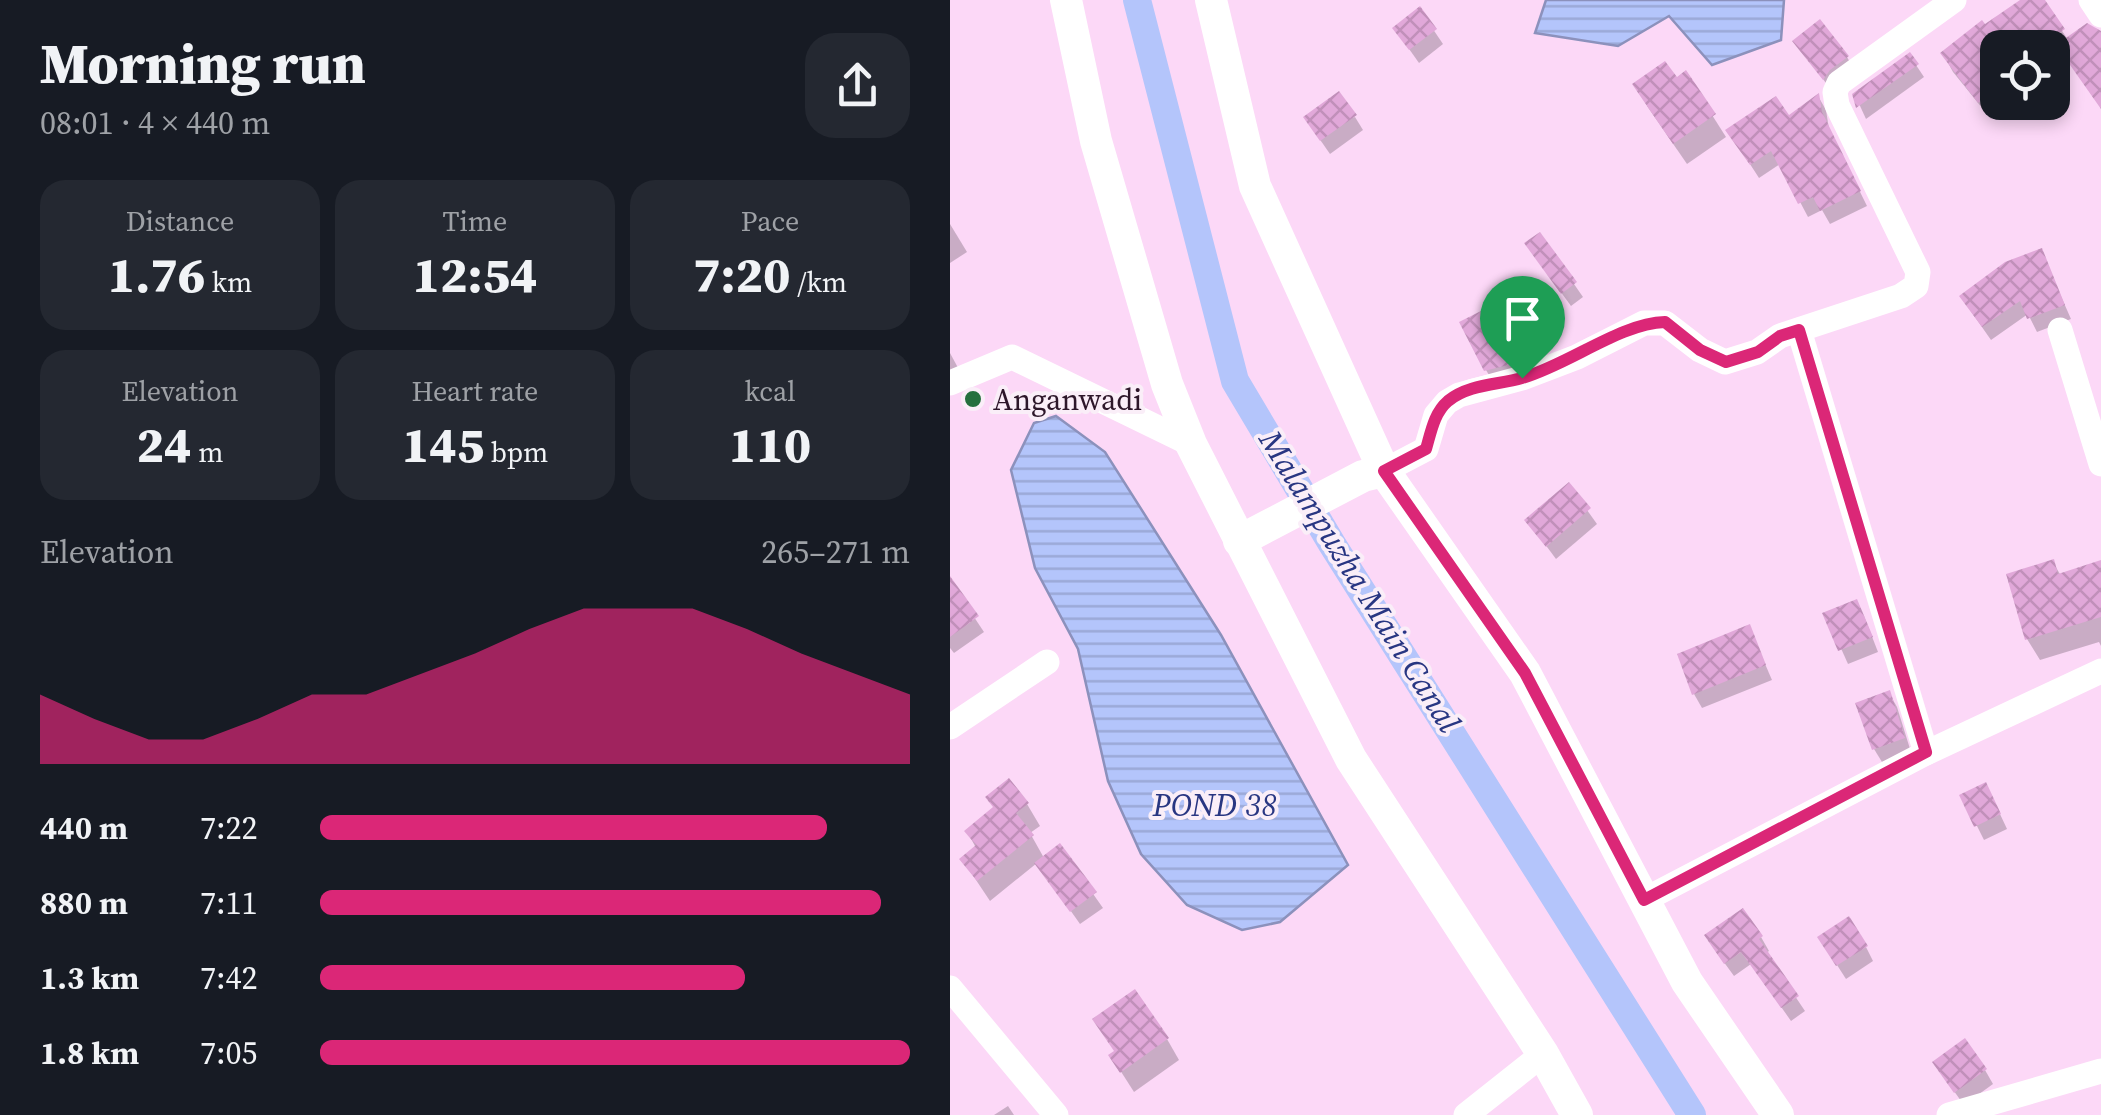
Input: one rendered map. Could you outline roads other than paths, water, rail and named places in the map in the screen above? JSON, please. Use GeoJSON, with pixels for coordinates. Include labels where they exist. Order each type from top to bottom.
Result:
{"type":"FeatureCollection","features":[{"type":"Feature","properties":{"kind":"street"},"geometry":{"type":"LineString","coordinates":[[1066,0],[1096,141],[1167,384],[1191,444],[1250,535],[1350,760],[1543,1054],[1576,1115]]}},
{"type":"Feature","properties":{"kind":"street"},"geometry":{"type":"LineString","coordinates":[[1211,0],[1255,186],[1384,471],[1525,673],[1688,982],[1778,1115]]}},
{"type":"Feature","properties":{"kind":"street"},"geometry":{"type":"LineString","coordinates":[[1250,535],[1346,484],[1384,471],[1426,449],[1436,415],[1458,395],[1577,357],[1644,323],[1665,322],[1700,350],[1726,362],[1758,352],[1780,336],[1901,296],[1916,286],[1918,272],[1837,105],[1835,92],[1839,83],[1954,0]]}},
{"type":"Feature","properties":{"kind":"street"},"geometry":{"type":"LineString","coordinates":[[2091,0],[2101,15]]}},
{"type":"Feature","properties":{"kind":"street"},"geometry":{"type":"LineString","coordinates":[[1799,330],[1926,752]]}},
{"type":"Feature","properties":{"kind":"street"},"geometry":{"type":"LineString","coordinates":[[2060,330],[2101,464]]}},
{"type":"Feature","properties":{"kind":"street"},"geometry":{"type":"LineString","coordinates":[[950,383],[1012,357],[1191,444]]}},
{"type":"Feature","properties":{"kind":"street"},"geometry":{"type":"LineString","coordinates":[[950,726],[1047,662]]}},
{"type":"Feature","properties":{"kind":"street"},"geometry":{"type":"LineString","coordinates":[[1644,900],[1926,752],[2101,671]]}},
{"type":"Feature","properties":{"kind":"street"},"geometry":{"type":"LineString","coordinates":[[950,988],[1056,1115]]}},
{"type":"Feature","properties":{"kind":"street"},"geometry":{"type":"LineString","coordinates":[[1466,1115],[1543,1054]]}},
{"type":"Feature","properties":{"kind":"street"},"geometry":{"type":"LineString","coordinates":[[1949,1115],[2101,1070]]}},
{"type":"Feature","properties":{"kind":"water"},"geometry":{"type":"Polygon","coordinates":[[[1546,0],[1784,0],[1781,40],[1712,65],[1669,16],[1618,46],[1535,33],[1546,0]]]}},
{"type":"Feature","properties":{"kind":"water","name":"POND 38"},"geometry":{"type":"Polygon","coordinates":[[[1056,416],[1105,452],[1221,635],[1348,865],[1280,922],[1242,930],[1187,905],[1141,854],[1108,781],[1078,649],[1035,568],[1011,470],[1034,423],[1056,416]]]}},
{"type":"Feature","properties":{"kind":"waterway","name":"Malampuzha Main Canal"},"geometry":{"type":"LineString","coordinates":[[1137,0],[1235,381],[1332,544],[1692,1115]]}},
{"type":"Feature","properties":{"kind":"place","name":"Anganwadi"},"geometry":{"type":"Point","coordinates":[973,399]}}]}
